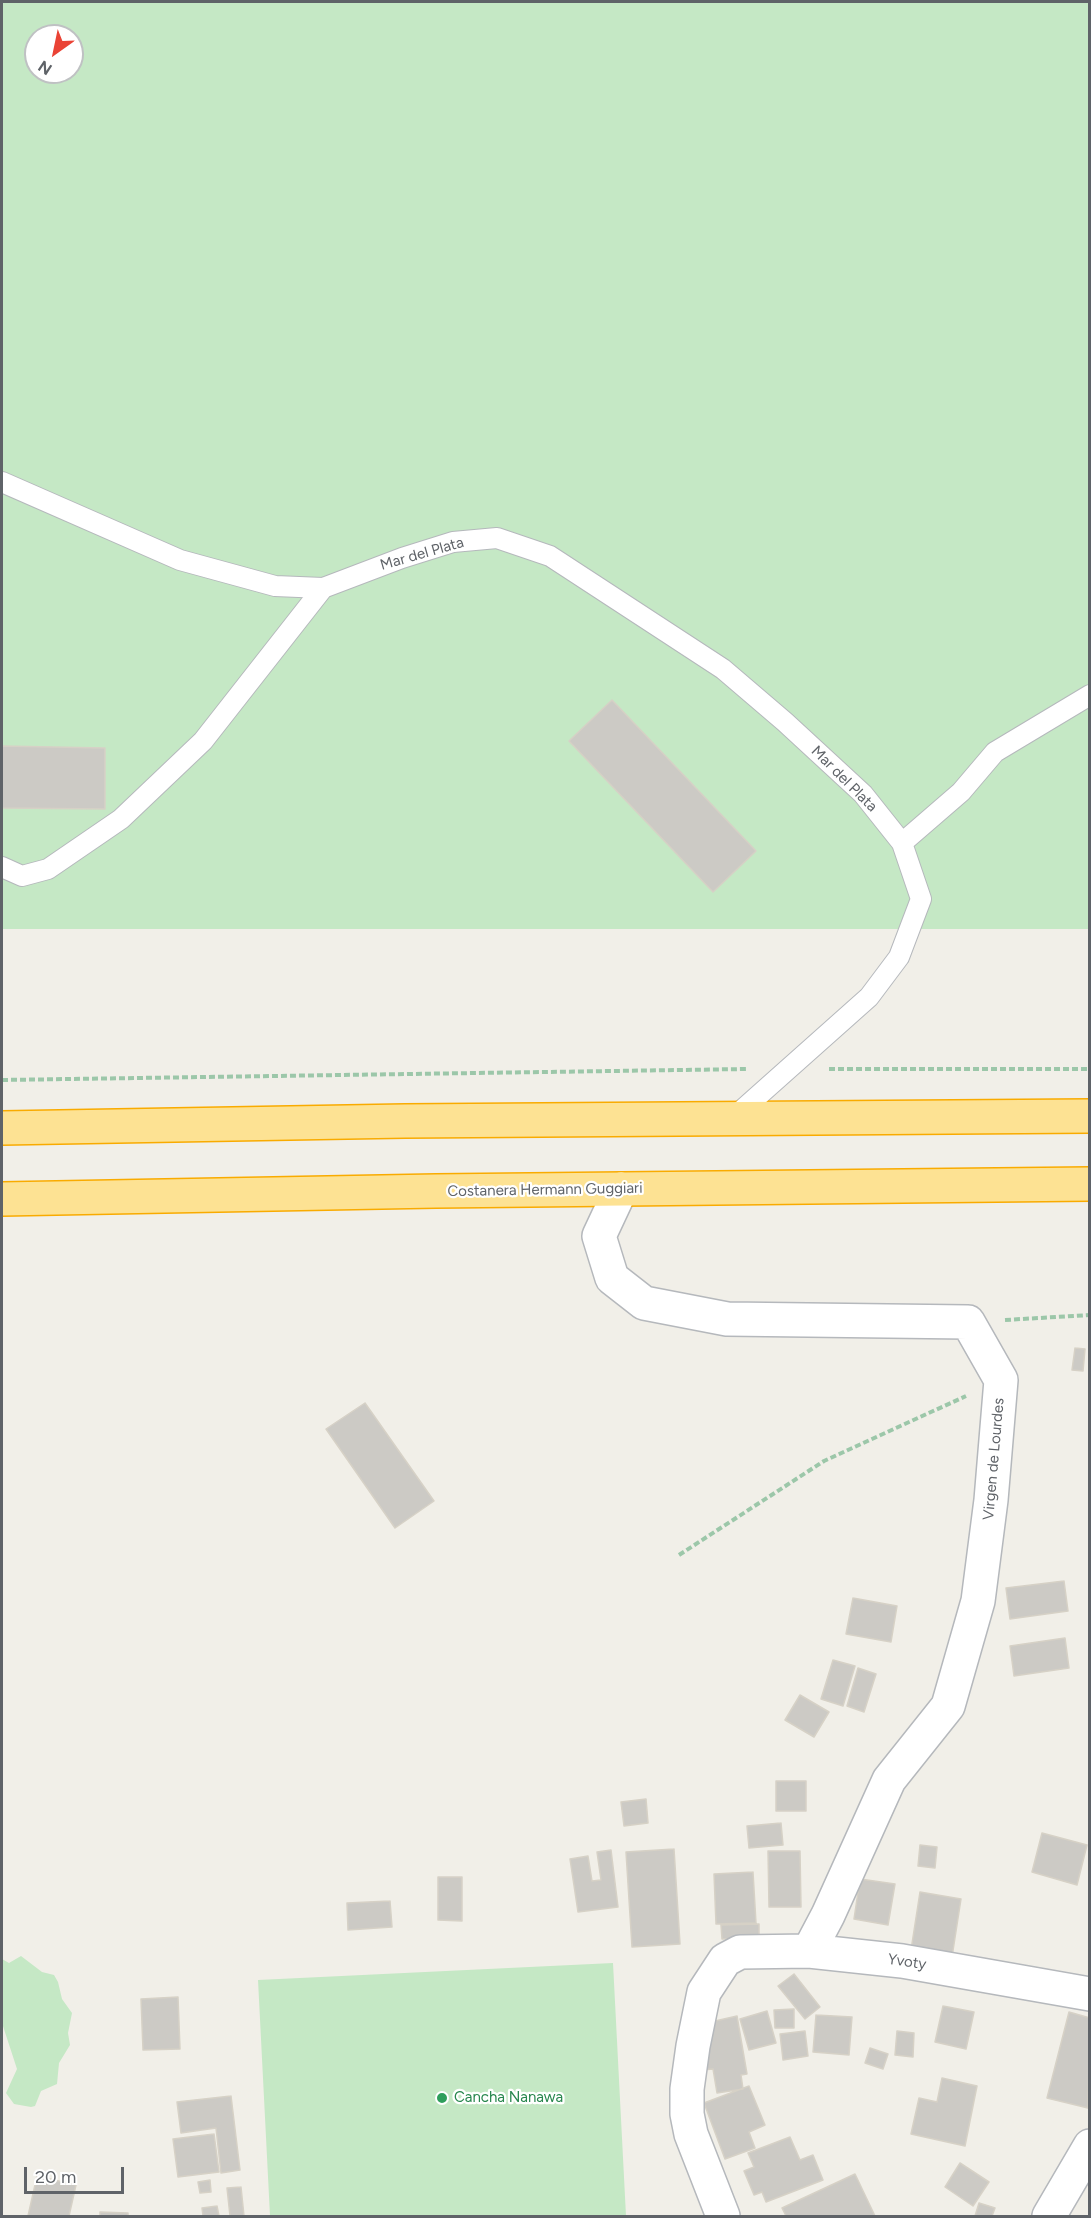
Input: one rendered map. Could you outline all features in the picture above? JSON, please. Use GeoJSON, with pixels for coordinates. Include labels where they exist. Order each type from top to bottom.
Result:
{"type":"FeatureCollection","features":[{"type":"Feature","properties":{"kind":"highway"},"geometry":{"type":"LineString","coordinates":[[2,1128],[394,1121],[1089,1116]]}},
{"type":"Feature","properties":{"kind":"highway","name":"Costanera Hermann Guggiari"},"geometry":{"type":"LineString","coordinates":[[2,1199],[1089,1184]]}},
{"type":"Feature","properties":{"kind":"street"},"geometry":{"type":"LineString","coordinates":[[621,1189],[599,1236],[612,1278],[644,1303],[727,1319],[968,1322]]}},
{"type":"Feature","properties":{"kind":"street","name":"Virgen de Lourdes"},"geometry":{"type":"LineString","coordinates":[[809,1952],[889,1780],[948,1706],[978,1601],[992,1500],[1001,1380],[968,1322]]}},
{"type":"Feature","properties":{"kind":"street","name":"Yvoty"},"geometry":{"type":"LineString","coordinates":[[723,2217],[691,2134],[687,2114],[687,2089],[704,1992],[724,1960],[740,1952],[809,1952],[902,1961],[1089,1994]]}},
{"type":"Feature","properties":{"kind":"street"},"geometry":{"type":"LineString","coordinates":[[1049,2217],[1089,2146]]}},
{"type":"Feature","properties":{"kind":"lane","name":"Mar del Plata"},"geometry":{"type":"LineString","coordinates":[[2,482],[180,560],[275,586],[323,588],[402,558],[453,542],[497,537],[550,556],[723,669],[785,722],[863,794],[902,843],[921,899],[899,957],[869,997],[732,1119]]}},
{"type":"Feature","properties":{"kind":"lane"},"geometry":{"type":"LineString","coordinates":[[2,867],[21,876],[48,869],[121,819],[203,741],[323,588]]}},
{"type":"Feature","properties":{"kind":"lane"},"geometry":{"type":"LineString","coordinates":[[902,843],[961,792],[995,752],[1089,695]]}},
{"type":"Feature","properties":{"kind":"path"},"geometry":{"type":"LineString","coordinates":[[2,1080],[788,1069],[1089,1069]]}},
{"type":"Feature","properties":{"kind":"path"},"geometry":{"type":"LineString","coordinates":[[968,1322],[1089,1316]]}},
{"type":"Feature","properties":{"kind":"path"},"geometry":{"type":"LineString","coordinates":[[679,1555],[824,1461],[1001,1380]]}},
{"type":"Feature","properties":{"kind":"green space"},"geometry":{"type":"Polygon","coordinates":[[[2,2],[1089,2],[1089,929],[2,929],[2,2]]]}},
{"type":"Feature","properties":{"kind":"green space"},"geometry":{"type":"Polygon","coordinates":[[[21,1956],[42,1972],[54,1975],[62,1999],[72,2013],[68,2033],[70,2045],[59,2063],[57,2084],[41,2091],[35,2106],[31,2107],[14,2104],[6,2093],[17,2069],[2,2023],[2,1959],[9,1963],[21,1956]]]}},
{"type":"Feature","properties":{"kind":"green space","name":"Cancha Nanawa"},"geometry":{"type":"Polygon","coordinates":[[[613,1963],[626,2216],[270,2216],[258,1980],[613,1963]]]}},
{"type":"Feature","properties":{"kind":"building"},"geometry":{"type":"Polygon","coordinates":[[[612,700],[756,851],[713,892],[569,741],[612,700]]]}},
{"type":"Feature","properties":{"kind":"building"},"geometry":{"type":"Polygon","coordinates":[[[2,746],[105,748],[105,809],[2,808],[2,746]]]}},
{"type":"Feature","properties":{"kind":"building"},"geometry":{"type":"Polygon","coordinates":[[[1075,1348],[1085,1349],[1083,1371],[1072,1370],[1075,1348]]]}},
{"type":"Feature","properties":{"kind":"building"},"geometry":{"type":"Polygon","coordinates":[[[365,1403],[434,1501],[395,1528],[326,1429],[365,1403]]]}},
{"type":"Feature","properties":{"kind":"building"},"geometry":{"type":"Polygon","coordinates":[[[1064,1581],[1068,1611],[1010,1619],[1006,1588],[1064,1581]]]}},
{"type":"Feature","properties":{"kind":"building"},"geometry":{"type":"Polygon","coordinates":[[[853,1598],[897,1606],[891,1642],[846,1634],[853,1598]]]}},
{"type":"Feature","properties":{"kind":"building"},"geometry":{"type":"Polygon","coordinates":[[[1065,1638],[1069,1668],[1014,1676],[1010,1646],[1065,1638]]]}},
{"type":"Feature","properties":{"kind":"building"},"geometry":{"type":"Polygon","coordinates":[[[833,1660],[855,1666],[843,1706],[821,1699],[833,1660]]]}},
{"type":"Feature","properties":{"kind":"building"},"geometry":{"type":"Polygon","coordinates":[[[858,1668],[876,1674],[864,1712],[847,1706],[858,1668]]]}},
{"type":"Feature","properties":{"kind":"building"},"geometry":{"type":"Polygon","coordinates":[[[800,1695],[829,1712],[814,1737],[785,1720],[800,1695]]]}},
{"type":"Feature","properties":{"kind":"building"},"geometry":{"type":"Polygon","coordinates":[[[776,1781],[806,1781],[806,1811],[776,1811],[776,1781]]]}},
{"type":"Feature","properties":{"kind":"building"},"geometry":{"type":"Polygon","coordinates":[[[646,1799],[648,1823],[624,1826],[621,1802],[646,1799]]]}},
{"type":"Feature","properties":{"kind":"building"},"geometry":{"type":"Polygon","coordinates":[[[781,1823],[783,1845],[749,1848],[747,1826],[781,1823]]]}},
{"type":"Feature","properties":{"kind":"building"},"geometry":{"type":"Polygon","coordinates":[[[1042,1833],[1087,1845],[1077,1885],[1032,1872],[1042,1833]]]}},
{"type":"Feature","properties":{"kind":"building"},"geometry":{"type":"Polygon","coordinates":[[[920,1845],[937,1847],[935,1868],[918,1866],[920,1845]]]}},
{"type":"Feature","properties":{"kind":"building"},"geometry":{"type":"Polygon","coordinates":[[[674,1849],[680,1944],[632,1947],[626,1852],[674,1849]]]}},
{"type":"Feature","properties":{"kind":"building"},"geometry":{"type":"Polygon","coordinates":[[[611,1850],[618,1907],[578,1912],[570,1859],[588,1856],[592,1881],[601,1880],[597,1852],[611,1850]]]}},
{"type":"Feature","properties":{"kind":"building"},"geometry":{"type":"Polygon","coordinates":[[[768,1851],[800,1851],[801,1907],[769,1907],[768,1851]]]}},
{"type":"Feature","properties":{"kind":"building"},"geometry":{"type":"Polygon","coordinates":[[[753,1872],[756,1923],[716,1924],[714,1874],[753,1872]]]}},
{"type":"Feature","properties":{"kind":"building"},"geometry":{"type":"Polygon","coordinates":[[[438,1877],[462,1877],[462,1921],[438,1920],[438,1877]]]}},
{"type":"Feature","properties":{"kind":"building"},"geometry":{"type":"Polygon","coordinates":[[[860,1879],[895,1884],[888,1925],[854,1919],[860,1879]]]}},
{"type":"Feature","properties":{"kind":"building"},"geometry":{"type":"Polygon","coordinates":[[[920,1892],[961,1899],[952,1957],[911,1950],[920,1892]]]}},
{"type":"Feature","properties":{"kind":"building"},"geometry":{"type":"Polygon","coordinates":[[[390,1901],[392,1927],[348,1930],[347,1903],[390,1901]]]}},
{"type":"Feature","properties":{"kind":"building"},"geometry":{"type":"Polygon","coordinates":[[[759,1924],[759,1938],[722,1939],[721,1925],[759,1924]]]}},
{"type":"Feature","properties":{"kind":"building"},"geometry":{"type":"Polygon","coordinates":[[[794,1974],[820,2007],[805,2019],[778,1986],[794,1974]]]}},
{"type":"Feature","properties":{"kind":"building"},"geometry":{"type":"Polygon","coordinates":[[[178,1997],[180,2049],[143,2050],[141,1999],[178,1997]]]}},
{"type":"Feature","properties":{"kind":"building"},"geometry":{"type":"Polygon","coordinates":[[[943,2006],[974,2012],[966,2049],[935,2042],[943,2006]]]}},
{"type":"Feature","properties":{"kind":"building"},"geometry":{"type":"Polygon","coordinates":[[[794,2009],[794,2028],[775,2028],[774,2010],[794,2009]]]}},
{"type":"Feature","properties":{"kind":"building"},"geometry":{"type":"Polygon","coordinates":[[[767,2011],[776,2043],[749,2050],[740,2019],[767,2011]]]}},
{"type":"Feature","properties":{"kind":"building"},"geometry":{"type":"Polygon","coordinates":[[[1069,2012],[1090,2018],[1088,2108],[1047,2098],[1069,2012]]]}},
{"type":"Feature","properties":{"kind":"building"},"geometry":{"type":"Polygon","coordinates":[[[816,2015],[852,2017],[849,2055],[813,2052],[816,2015]]]}},
{"type":"Feature","properties":{"kind":"building"},"geometry":{"type":"Polygon","coordinates":[[[737,2016],[747,2074],[741,2075],[743,2089],[717,2093],[713,2069],[702,2070],[702,2024],[737,2016]]]}},
{"type":"Feature","properties":{"kind":"building"},"geometry":{"type":"Polygon","coordinates":[[[805,2031],[808,2056],[783,2060],[780,2034],[805,2031]]]}},
{"type":"Feature","properties":{"kind":"building"},"geometry":{"type":"Polygon","coordinates":[[[897,2031],[914,2033],[913,2057],[895,2055],[897,2031]]]}},
{"type":"Feature","properties":{"kind":"building"},"geometry":{"type":"Polygon","coordinates":[[[870,2048],[888,2054],[883,2069],[865,2063],[870,2048]]]}},
{"type":"Feature","properties":{"kind":"building"},"geometry":{"type":"Polygon","coordinates":[[[942,2078],[977,2086],[965,2146],[911,2134],[919,2098],[937,2102],[942,2078]]]}},
{"type":"Feature","properties":{"kind":"building"},"geometry":{"type":"Polygon","coordinates":[[[749,2086],[765,2125],[749,2132],[755,2148],[725,2159],[704,2103],[749,2086]]]}},
{"type":"Feature","properties":{"kind":"building"},"geometry":{"type":"Polygon","coordinates":[[[231,2096],[240,2170],[221,2173],[216,2128],[181,2133],[177,2102],[231,2096]]]}},
{"type":"Feature","properties":{"kind":"building"},"geometry":{"type":"Polygon","coordinates":[[[214,2134],[219,2172],[178,2177],[173,2139],[214,2134]]]}},
{"type":"Feature","properties":{"kind":"building"},"geometry":{"type":"Polygon","coordinates":[[[790,2137],[800,2160],[813,2155],[823,2180],[766,2202],[762,2192],[754,2195],[744,2171],[754,2167],[748,2153],[790,2137]]]}},
{"type":"Feature","properties":{"kind":"building"},"geometry":{"type":"Polygon","coordinates":[[[960,2163],[989,2182],[973,2206],[945,2187],[960,2163]]]}},
{"type":"Feature","properties":{"kind":"building"},"geometry":{"type":"Polygon","coordinates":[[[855,2174],[875,2216],[786,2216],[782,2208],[855,2174]]]}},
{"type":"Feature","properties":{"kind":"building"},"geometry":{"type":"Polygon","coordinates":[[[37,2176],[76,2185],[69,2216],[28,2216],[37,2176]]]}},
{"type":"Feature","properties":{"kind":"building"},"geometry":{"type":"Polygon","coordinates":[[[210,2180],[211,2192],[200,2193],[198,2182],[210,2180]]]}},
{"type":"Feature","properties":{"kind":"building"},"geometry":{"type":"Polygon","coordinates":[[[241,2187],[244,2216],[230,2216],[227,2188],[241,2187]]]}},
{"type":"Feature","properties":{"kind":"building"},"geometry":{"type":"Polygon","coordinates":[[[979,2203],[995,2208],[992,2216],[975,2216],[979,2203]]]}},
{"type":"Feature","properties":{"kind":"building"},"geometry":{"type":"Polygon","coordinates":[[[217,2206],[219,2216],[203,2216],[202,2208],[217,2206]]]}},
{"type":"Feature","properties":{"kind":"building"},"geometry":{"type":"Polygon","coordinates":[[[100,2212],[128,2213],[128,2216],[100,2216],[100,2212]]]}},
{"type":"Feature","properties":{"kind":"place","name":"Cancha Nanawa"},"geometry":{"type":"Point","coordinates":[442,2098]}}]}
